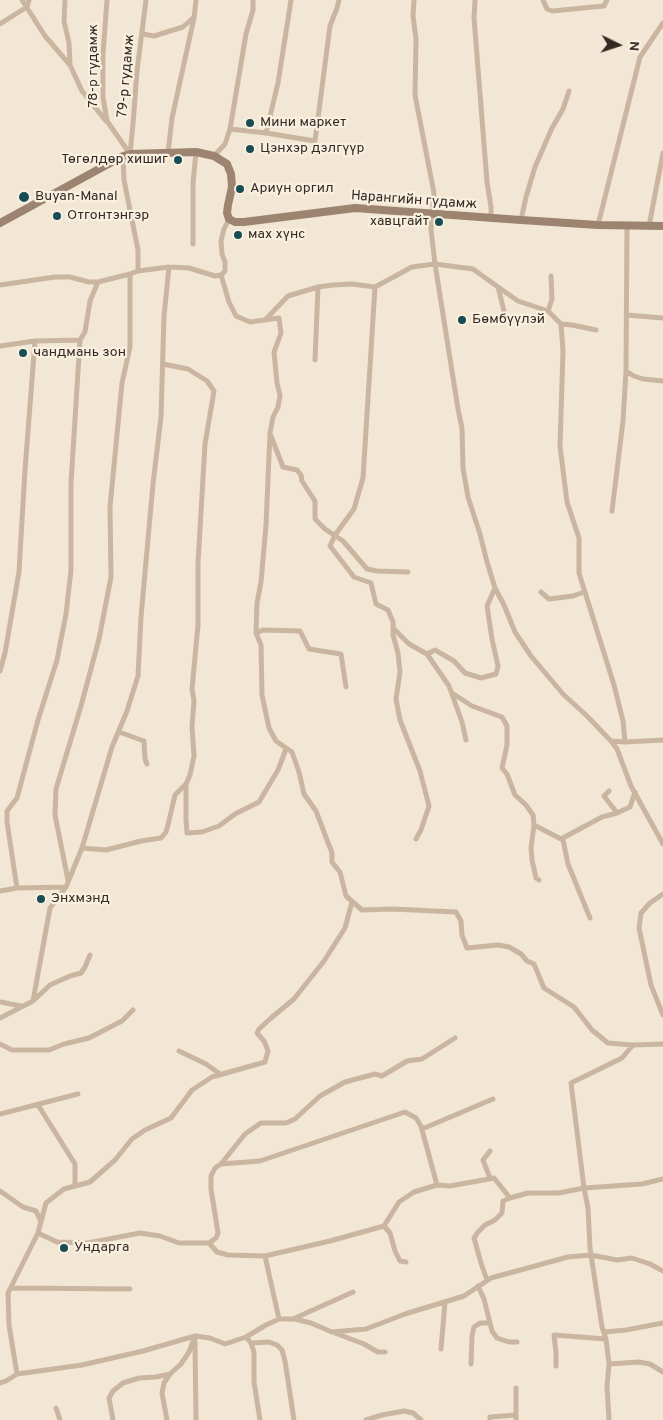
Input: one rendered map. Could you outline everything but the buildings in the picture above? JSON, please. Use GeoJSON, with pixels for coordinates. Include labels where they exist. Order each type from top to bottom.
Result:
{"type":"FeatureCollection","features":[{"type":"Feature","properties":{"kind":"main road"},"geometry":{"type":"LineString","coordinates":[[0,224],[126,155],[196,152],[214,156],[227,164],[232,174],[232,188],[228,205],[229,219]]}},
{"type":"Feature","properties":{"kind":"main road","name":"Нарангийн гудамж"},"geometry":{"type":"LineString","coordinates":[[229,219],[235,222],[244,222],[355,208],[491,219],[598,225],[663,226]]}},
{"type":"Feature","properties":{"kind":"street"},"geometry":{"type":"LineString","coordinates":[[22,0],[45,36],[70,65],[82,91],[107,122]]}},
{"type":"Feature","properties":{"kind":"street"},"geometry":{"type":"LineString","coordinates":[[0,24],[27,7],[29,0]]}},
{"type":"Feature","properties":{"kind":"street"},"geometry":{"type":"LineString","coordinates":[[65,0],[64,21],[69,44],[70,65]]}},
{"type":"Feature","properties":{"kind":"street","name":"78-р гудамж"},"geometry":{"type":"LineString","coordinates":[[107,0],[103,54],[103,96],[107,122],[126,155]]}},
{"type":"Feature","properties":{"kind":"street","name":"79-р гудамж"},"geometry":{"type":"LineString","coordinates":[[138,271],[138,250],[124,180],[126,155],[134,124],[137,71],[146,0]]}},
{"type":"Feature","properties":{"kind":"street"},"geometry":{"type":"LineString","coordinates":[[214,156],[225,144],[230,129],[246,34],[253,10],[253,0]]}},
{"type":"Feature","properties":{"kind":"street"},"geometry":{"type":"LineString","coordinates":[[266,133],[278,84],[291,0]]}},
{"type":"Feature","properties":{"kind":"street"},"geometry":{"type":"LineString","coordinates":[[230,129],[315,141],[330,26],[339,0]]}},
{"type":"Feature","properties":{"kind":"street"},"geometry":{"type":"LineString","coordinates":[[414,0],[413,16],[416,39],[415,95],[434,193],[431,228],[435,264],[462,428],[468,497],[495,588],[515,632],[531,656],[563,694],[587,716],[617,749],[635,792],[663,844]]}},
{"type":"Feature","properties":{"kind":"street"},"geometry":{"type":"LineString","coordinates":[[475,0],[474,18],[491,219]]}},
{"type":"Feature","properties":{"kind":"street"},"geometry":{"type":"LineString","coordinates":[[543,0],[547,9],[552,11],[604,6],[607,0]]}},
{"type":"Feature","properties":{"kind":"street"},"geometry":{"type":"LineString","coordinates":[[168,153],[172,118],[194,18],[195,3]]}},
{"type":"Feature","properties":{"kind":"street"},"geometry":{"type":"LineString","coordinates":[[142,29],[143,34],[154,36],[183,27],[194,18]]}},
{"type":"Feature","properties":{"kind":"street"},"geometry":{"type":"LineString","coordinates":[[598,225],[640,57],[663,23]]}},
{"type":"Feature","properties":{"kind":"street"},"geometry":{"type":"LineString","coordinates":[[521,220],[535,167],[569,91]]}},
{"type":"Feature","properties":{"kind":"street"},"geometry":{"type":"LineString","coordinates":[[193,244],[193,183],[196,152]]}},
{"type":"Feature","properties":{"kind":"street"},"geometry":{"type":"LineString","coordinates":[[648,226],[663,153]]}},
{"type":"Feature","properties":{"kind":"street"},"geometry":{"type":"LineString","coordinates":[[229,219],[224,229],[222,241],[225,271],[222,275],[229,302],[236,316],[250,322],[279,318],[281,333],[274,352],[280,395],[270,433],[266,526],[261,582],[257,603],[256,633],[261,645],[262,695],[269,728],[276,741],[292,752],[304,794],[316,811],[332,853],[332,862],[340,872],[346,896],[362,910],[456,912],[461,921],[462,935],[467,948],[509,947],[521,954],[527,961],[534,964],[544,988],[574,1007],[592,1030],[608,1043],[633,1045],[663,1044]]}},
{"type":"Feature","properties":{"kind":"street"},"geometry":{"type":"LineString","coordinates":[[612,512],[623,421],[626,371],[627,225]]}},
{"type":"Feature","properties":{"kind":"street"},"geometry":{"type":"LineString","coordinates":[[266,320],[288,296],[318,287],[333,285],[352,284],[375,287],[412,268],[435,264],[474,269],[518,301],[548,311],[561,324],[596,330]]}},
{"type":"Feature","properties":{"kind":"street"},"geometry":{"type":"LineString","coordinates":[[33,1001],[50,908],[66,887],[82,848],[112,747],[138,676],[141,617],[161,417],[164,316],[169,267]]}},
{"type":"Feature","properties":{"kind":"street"},"geometry":{"type":"LineString","coordinates":[[0,285],[55,277],[70,277],[89,282],[98,282],[138,271],[169,267],[189,268],[215,276],[222,275]]}},
{"type":"Feature","properties":{"kind":"street"},"geometry":{"type":"LineString","coordinates":[[68,880],[55,815],[56,789],[99,639],[111,577],[110,507],[122,383],[130,347],[130,274]]}},
{"type":"Feature","properties":{"kind":"street"},"geometry":{"type":"LineString","coordinates":[[548,311],[552,299],[551,276]]}},
{"type":"Feature","properties":{"kind":"street"},"geometry":{"type":"LineString","coordinates":[[17,888],[6,810],[17,798],[38,720],[57,660],[66,614],[70,570],[71,483],[80,340],[85,332],[90,301],[98,282]]}},
{"type":"Feature","properties":{"kind":"street"},"geometry":{"type":"LineString","coordinates":[[316,360],[318,287]]}},
{"type":"Feature","properties":{"kind":"street"},"geometry":{"type":"LineString","coordinates":[[375,287],[363,478],[354,509],[335,535],[330,546],[354,577],[371,583],[376,604],[388,610],[393,622],[393,635],[398,653],[400,672],[396,699],[400,720],[420,772],[429,806],[416,839]]}},
{"type":"Feature","properties":{"kind":"street"},"geometry":{"type":"LineString","coordinates":[[498,287],[506,319]]}},
{"type":"Feature","properties":{"kind":"street"},"geometry":{"type":"LineString","coordinates":[[627,316],[663,318]]}},
{"type":"Feature","properties":{"kind":"street"},"geometry":{"type":"LineString","coordinates":[[561,324],[563,351],[560,446],[566,502],[578,538],[579,573],[614,685],[623,721],[625,742]]}},
{"type":"Feature","properties":{"kind":"street"},"geometry":{"type":"LineString","coordinates":[[0,346],[35,341],[80,340]]}},
{"type":"Feature","properties":{"kind":"street"},"geometry":{"type":"LineString","coordinates":[[0,671],[5,653],[19,572],[35,341]]}},
{"type":"Feature","properties":{"kind":"street"},"geometry":{"type":"LineString","coordinates":[[82,848],[106,850],[140,841],[161,838],[167,829],[175,795],[186,784],[190,775],[194,751],[192,726],[194,700],[192,688],[198,625],[198,563],[205,444],[214,391],[207,382],[188,369],[163,364]]}},
{"type":"Feature","properties":{"kind":"street"},"geometry":{"type":"LineString","coordinates":[[626,371],[643,379],[663,381]]}},
{"type":"Feature","properties":{"kind":"street"},"geometry":{"type":"LineString","coordinates":[[270,433],[283,467],[297,470],[315,501],[315,519],[325,529],[343,541],[367,569],[408,572]]}},
{"type":"Feature","properties":{"kind":"street"},"geometry":{"type":"LineString","coordinates":[[427,654],[436,650],[454,661],[465,673],[482,678],[496,674],[498,666],[487,606],[495,588]]}},
{"type":"Feature","properties":{"kind":"street"},"geometry":{"type":"LineString","coordinates":[[541,592],[549,600],[584,592]]}},
{"type":"Feature","properties":{"kind":"street"},"geometry":{"type":"LineString","coordinates":[[393,628],[409,644],[427,654],[449,686],[462,722],[466,740]]}},
{"type":"Feature","properties":{"kind":"street"},"geometry":{"type":"LineString","coordinates":[[256,633],[262,630],[300,631],[309,648],[341,654],[346,687]]}},
{"type":"Feature","properties":{"kind":"street"},"geometry":{"type":"LineString","coordinates":[[452,693],[472,706],[502,717],[507,726],[507,745],[502,768],[507,774],[515,795],[533,815],[532,860],[536,878],[539,880]]}},
{"type":"Feature","properties":{"kind":"street"},"geometry":{"type":"LineString","coordinates":[[119,732],[144,741],[144,759],[147,764]]}},
{"type":"Feature","properties":{"kind":"street"},"geometry":{"type":"LineString","coordinates":[[611,741],[663,740]]}},
{"type":"Feature","properties":{"kind":"street"},"geometry":{"type":"LineString","coordinates":[[186,784],[188,833],[202,832],[219,826],[235,814],[259,802],[278,770],[286,749]]}},
{"type":"Feature","properties":{"kind":"street"},"geometry":{"type":"LineString","coordinates":[[608,791],[604,796],[617,813]]}},
{"type":"Feature","properties":{"kind":"street"},"geometry":{"type":"LineString","coordinates":[[561,839],[602,817],[630,808],[635,792]]}},
{"type":"Feature","properties":{"kind":"street"},"geometry":{"type":"LineString","coordinates":[[534,825],[563,840],[568,864],[590,918]]}},
{"type":"Feature","properties":{"kind":"street"},"geometry":{"type":"LineString","coordinates":[[0,891],[17,888],[66,887]]}},
{"type":"Feature","properties":{"kind":"street"},"geometry":{"type":"LineString","coordinates":[[663,894],[650,903],[641,913],[639,928],[652,985],[663,1015]]}},
{"type":"Feature","properties":{"kind":"street"},"geometry":{"type":"LineString","coordinates":[[17,1374],[9,1325],[8,1293],[38,1233],[46,1203],[64,1189],[90,1182],[115,1160],[132,1139],[145,1130],[171,1118],[192,1090],[212,1077],[265,1062],[268,1051],[264,1041],[257,1033],[259,1029],[294,999],[324,961],[345,928],[352,902]]}},
{"type":"Feature","properties":{"kind":"street"},"geometry":{"type":"LineString","coordinates":[[0,1018],[33,1001],[50,986],[81,973],[90,955]]}},
{"type":"Feature","properties":{"kind":"street"},"geometry":{"type":"LineString","coordinates":[[0,1002],[22,1006]]}},
{"type":"Feature","properties":{"kind":"street"},"geometry":{"type":"LineString","coordinates":[[0,1044],[12,1050],[49,1050],[89,1038],[122,1021],[133,1010]]}},
{"type":"Feature","properties":{"kind":"street"},"geometry":{"type":"LineString","coordinates":[[38,1233],[57,1242],[88,1243],[140,1233],[160,1236],[179,1243],[208,1243],[216,1238],[218,1233],[211,1189],[211,1176],[215,1168],[221,1164],[245,1134],[261,1123],[286,1123],[295,1119],[320,1096],[345,1082],[375,1074],[382,1076],[407,1061],[422,1060],[455,1038]]}},
{"type":"Feature","properties":{"kind":"street"},"geometry":{"type":"LineString","coordinates":[[609,1420],[607,1386],[609,1364],[591,1255],[588,1208],[571,1083],[622,1058],[633,1045]]}},
{"type":"Feature","properties":{"kind":"street"},"geometry":{"type":"LineString","coordinates":[[179,1051],[206,1064],[220,1074]]}},
{"type":"Feature","properties":{"kind":"street"},"geometry":{"type":"LineString","coordinates":[[0,1114],[78,1094]]}},
{"type":"Feature","properties":{"kind":"street"},"geometry":{"type":"LineString","coordinates":[[422,1129],[493,1099]]}},
{"type":"Feature","properties":{"kind":"street"},"geometry":{"type":"LineString","coordinates":[[38,1105],[75,1164],[75,1186]]}},
{"type":"Feature","properties":{"kind":"street"},"geometry":{"type":"LineString","coordinates":[[221,1164],[260,1161],[405,1112],[416,1118],[422,1129],[438,1185]]}},
{"type":"Feature","properties":{"kind":"street"},"geometry":{"type":"LineString","coordinates":[[490,1151],[483,1160],[490,1178]]}},
{"type":"Feature","properties":{"kind":"street"},"geometry":{"type":"LineString","coordinates":[[208,1243],[217,1252],[228,1255],[265,1256],[384,1226],[399,1202],[414,1192],[438,1185],[450,1186],[494,1178],[510,1198]]}},
{"type":"Feature","properties":{"kind":"street"},"geometry":{"type":"LineString","coordinates":[[487,1280],[474,1238],[485,1225],[495,1220],[502,1213],[503,1201],[528,1193],[559,1193],[584,1188],[642,1184],[663,1178]]}},
{"type":"Feature","properties":{"kind":"street"},"geometry":{"type":"LineString","coordinates":[[0,1191],[22,1207],[36,1211],[41,1223]]}},
{"type":"Feature","properties":{"kind":"street"},"geometry":{"type":"LineString","coordinates":[[384,1226],[390,1233],[400,1261],[406,1262]]}},
{"type":"Feature","properties":{"kind":"street"},"geometry":{"type":"LineString","coordinates":[[332,1332],[366,1329],[404,1314],[464,1296],[491,1278],[568,1257],[591,1255],[617,1260],[632,1258],[663,1271]]}},
{"type":"Feature","properties":{"kind":"street"},"geometry":{"type":"LineString","coordinates":[[265,1256],[280,1319]]}},
{"type":"Feature","properties":{"kind":"street"},"geometry":{"type":"LineString","coordinates":[[478,1286],[496,1338],[517,1342]]}},
{"type":"Feature","properties":{"kind":"street"},"geometry":{"type":"LineString","coordinates":[[11,1288],[130,1289]]}},
{"type":"Feature","properties":{"kind":"street"},"geometry":{"type":"LineString","coordinates":[[293,1319],[354,1292]]}},
{"type":"Feature","properties":{"kind":"street"},"geometry":{"type":"LineString","coordinates":[[441,1349],[445,1302]]}},
{"type":"Feature","properties":{"kind":"street"},"geometry":{"type":"LineString","coordinates":[[0,1383],[17,1374],[82,1365],[143,1351],[195,1336],[210,1338],[226,1344],[246,1337],[280,1319],[293,1319],[311,1323],[364,1344],[378,1352],[385,1352]]}},
{"type":"Feature","properties":{"kind":"street"},"geometry":{"type":"LineString","coordinates":[[471,1364],[474,1327],[490,1323]]}},
{"type":"Feature","properties":{"kind":"street"},"geometry":{"type":"LineString","coordinates":[[604,1332],[634,1329],[663,1323]]}},
{"type":"Feature","properties":{"kind":"street"},"geometry":{"type":"LineString","coordinates":[[556,1366],[554,1335],[606,1339]]}},
{"type":"Feature","properties":{"kind":"street"},"geometry":{"type":"LineString","coordinates":[[167,1420],[162,1393],[164,1384],[189,1352],[195,1336]]}},
{"type":"Feature","properties":{"kind":"street"},"geometry":{"type":"LineString","coordinates":[[195,1336],[196,1420]]}},
{"type":"Feature","properties":{"kind":"street"},"geometry":{"type":"LineString","coordinates":[[246,1337],[251,1342],[254,1352],[254,1382],[260,1420]]}},
{"type":"Feature","properties":{"kind":"street"},"geometry":{"type":"LineString","coordinates":[[251,1342],[269,1342],[277,1345],[282,1350],[294,1420]]}},
{"type":"Feature","properties":{"kind":"street"},"geometry":{"type":"LineString","coordinates":[[609,1364],[639,1362],[650,1364],[663,1372]]}},
{"type":"Feature","properties":{"kind":"street"},"geometry":{"type":"LineString","coordinates":[[113,1420],[109,1398],[113,1391],[123,1383],[131,1380],[170,1374]]}},
{"type":"Feature","properties":{"kind":"street"},"geometry":{"type":"LineString","coordinates":[[490,1420],[490,1417],[516,1418],[516,1388]]}},
{"type":"Feature","properties":{"kind":"street"},"geometry":{"type":"LineString","coordinates":[[56,1408],[60,1420]]}},
{"type":"Feature","properties":{"kind":"street"},"geometry":{"type":"LineString","coordinates":[[366,1420],[382,1414],[404,1411],[414,1413],[421,1420]]}},
{"type":"Feature","properties":{"kind":"place","name":"Мини маркет"},"geometry":{"type":"Point","coordinates":[250,123]}},
{"type":"Feature","properties":{"kind":"place","name":"Цэнхэр дэлгүүр"},"geometry":{"type":"Point","coordinates":[250,149]}},
{"type":"Feature","properties":{"kind":"place","name":"Төгөлдөр хишиг"},"geometry":{"type":"Point","coordinates":[178,160]}},
{"type":"Feature","properties":{"kind":"place","name":"Ариун оргил"},"geometry":{"type":"Point","coordinates":[240,189]}},
{"type":"Feature","properties":{"kind":"place","name":"Buyan-Manal"},"geometry":{"type":"Point","coordinates":[24,197]}},
{"type":"Feature","properties":{"kind":"place","name":"Отгонтэнгэр"},"geometry":{"type":"Point","coordinates":[57,216]}},
{"type":"Feature","properties":{"kind":"place","name":"хавцгайт"},"geometry":{"type":"Point","coordinates":[439,222]}},
{"type":"Feature","properties":{"kind":"place","name":"мах хүнс"},"geometry":{"type":"Point","coordinates":[238,235]}},
{"type":"Feature","properties":{"kind":"place","name":"Бөмбүүлэй"},"geometry":{"type":"Point","coordinates":[462,320]}},
{"type":"Feature","properties":{"kind":"place","name":"чандмань зон"},"geometry":{"type":"Point","coordinates":[23,353]}},
{"type":"Feature","properties":{"kind":"place","name":"Энхмэнд"},"geometry":{"type":"Point","coordinates":[41,899]}},
{"type":"Feature","properties":{"kind":"place","name":"Ундарга"},"geometry":{"type":"Point","coordinates":[64,1248]}}]}
